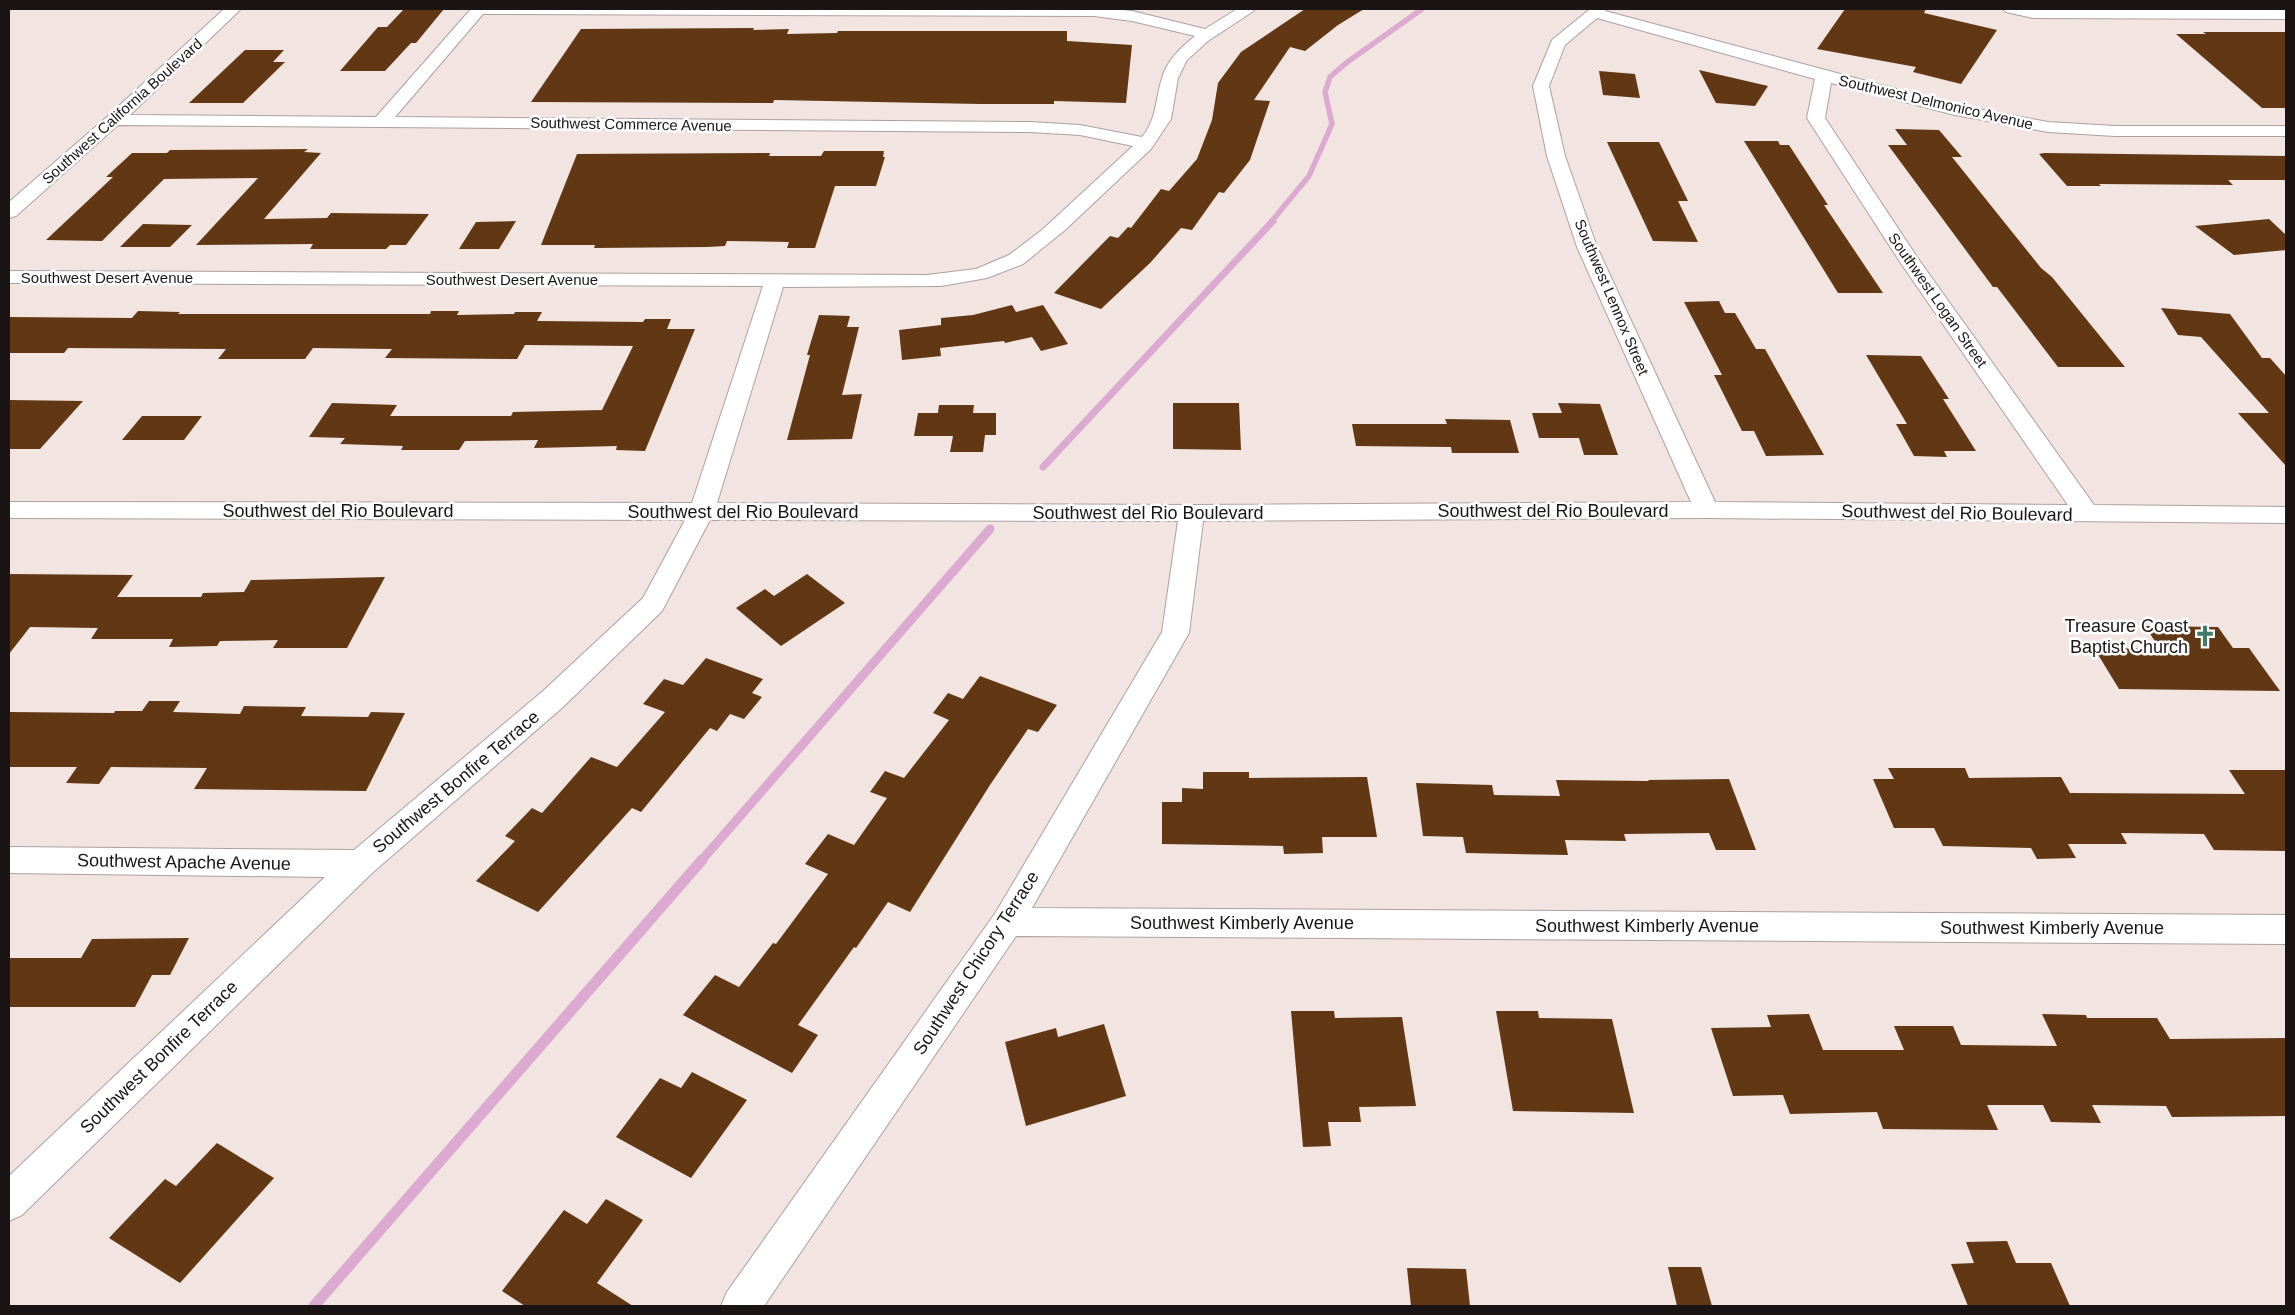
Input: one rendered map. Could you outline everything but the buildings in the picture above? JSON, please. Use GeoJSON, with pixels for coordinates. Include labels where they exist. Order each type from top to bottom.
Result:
{"type":"FeatureCollection","features":[{"type":"Feature","properties":{"kind":"street","name":"Southwest California Boulevard"},"geometry":{"type":"LineString","coordinates":[[9,212],[114,120],[233,9]]}},
{"type":"Feature","properties":{"kind":"street"},"geometry":{"type":"LineString","coordinates":[[381,122],[479,9],[965,9],[1102,12],[1132,16],[1207,34]]}},
{"type":"Feature","properties":{"kind":"street","name":"Southwest Desert Avenue"},"geometry":{"type":"LineString","coordinates":[[9,277],[927,281],[980,276],[1013,262],[1048,236],[1146,144],[1164,120],[1170,77],[1175,66],[1207,34],[1247,9]]}},
{"type":"Feature","properties":{"kind":"street"},"geometry":{"type":"LineString","coordinates":[[2011,9],[2033,13],[2286,14]]}},
{"type":"Feature","properties":{"kind":"street","name":"Southwest Delmonico Avenue"},"geometry":{"type":"LineString","coordinates":[[1597,11],[1824,76],[1955,110],[2048,127],[2114,131],[2286,132]]}},
{"type":"Feature","properties":{"kind":"street","name":"Southwest Lennox Street"},"geometry":{"type":"LineString","coordinates":[[1597,11],[1558,43],[1541,86],[1556,156],[1588,247],[1707,510]]}},
{"type":"Feature","properties":{"kind":"street","name":"Southwest Logan Street"},"geometry":{"type":"LineString","coordinates":[[1824,76],[1816,118],[1910,262],[2087,514]]}},
{"type":"Feature","properties":{"kind":"street","name":"Southwest Commerce Avenue"},"geometry":{"type":"LineString","coordinates":[[114,120],[1030,127],[1080,130],[1146,144]]}},
{"type":"Feature","properties":{"kind":"street","name":"Southwest Bonfire Terrace"},"geometry":{"type":"LineString","coordinates":[[9,1202],[360,864],[553,699],[653,604],[702,512],[775,280]]}},
{"type":"Feature","properties":{"kind":"street","name":"Southwest del Rio Boulevard"},"geometry":{"type":"LineString","coordinates":[[9,510],[1192,513],[1707,510],[2286,515]]}},
{"type":"Feature","properties":{"kind":"street","name":"Southwest Chicory Terrace"},"geometry":{"type":"LineString","coordinates":[[741,1306],[1008,922],[1175,633],[1192,513]]}},
{"type":"Feature","properties":{"kind":"street","name":"Southwest Apache Avenue"},"geometry":{"type":"LineString","coordinates":[[9,860],[360,864]]}},
{"type":"Feature","properties":{"kind":"street","name":"Southwest Kimberly Avenue"},"geometry":{"type":"LineString","coordinates":[[1008,922],[2286,930]]}},
{"type":"Feature","properties":{"kind":"waterway"},"geometry":{"type":"LineString","coordinates":[[1271,222],[1309,176],[1332,124],[1325,92],[1330,77],[1346,63],[1422,9]]}},
{"type":"Feature","properties":{"kind":"waterway"},"geometry":{"type":"LineString","coordinates":[[1043,467],[1273,221]]}},
{"type":"Feature","properties":{"kind":"waterway"},"geometry":{"type":"LineString","coordinates":[[701,861],[990,529]]}},
{"type":"Feature","properties":{"kind":"waterway"},"geometry":{"type":"LineString","coordinates":[[314,1306],[702,860]]}},
{"type":"Feature","properties":{"kind":"place","name":"Treasure Coast Baptist Church"},"geometry":{"type":"Point","coordinates":[2205,636]}}]}
